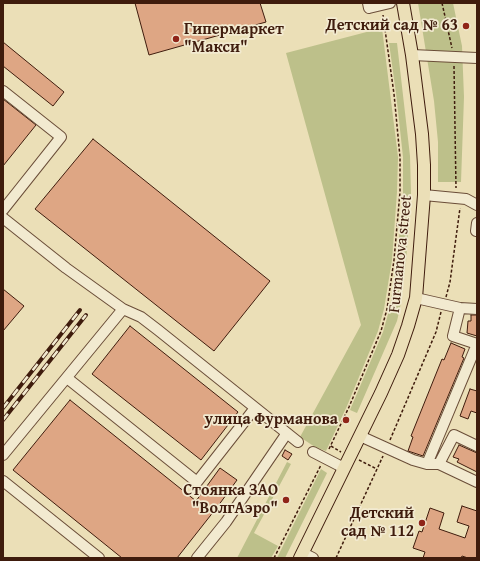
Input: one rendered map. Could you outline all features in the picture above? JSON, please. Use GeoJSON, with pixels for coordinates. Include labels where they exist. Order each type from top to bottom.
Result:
{"type":"FeatureCollection","features":[{"type":"Feature","properties":{"kind":"main road","name":"Furmanova street"},"geometry":{"type":"LineString","coordinates":[[305,556],[344,468],[398,355],[416,298],[424,195],[422,134],[412,55],[403,3]]}},
{"type":"Feature","properties":{"kind":"lane"},"geometry":{"type":"LineString","coordinates":[[368,3],[369,8],[386,4]]}},
{"type":"Feature","properties":{"kind":"lane"},"geometry":{"type":"LineString","coordinates":[[412,55],[477,58]]}},
{"type":"Feature","properties":{"kind":"lane"},"geometry":{"type":"LineString","coordinates":[[3,91],[61,138],[3,210]]}},
{"type":"Feature","properties":{"kind":"lane"},"geometry":{"type":"LineString","coordinates":[[424,195],[466,199],[477,205]]}},
{"type":"Feature","properties":{"kind":"lane"},"geometry":{"type":"LineString","coordinates":[[3,218],[66,268],[124,309],[141,317],[298,442]]}},
{"type":"Feature","properties":{"kind":"lane"},"geometry":{"type":"LineString","coordinates":[[416,298],[460,308],[477,309]]}},
{"type":"Feature","properties":{"kind":"lane"},"geometry":{"type":"LineString","coordinates":[[427,464],[477,344],[453,336],[460,308]]}},
{"type":"Feature","properties":{"kind":"lane"},"geometry":{"type":"LineString","coordinates":[[3,455],[124,309]]}},
{"type":"Feature","properties":{"kind":"lane"},"geometry":{"type":"LineString","coordinates":[[67,378],[198,482],[255,408]]}},
{"type":"Feature","properties":{"kind":"lane"},"geometry":{"type":"LineString","coordinates":[[197,558],[230,517],[287,433]]}},
{"type":"Feature","properties":{"kind":"lane"},"geometry":{"type":"LineString","coordinates":[[360,436],[413,460],[427,464],[439,464],[477,482]]}},
{"type":"Feature","properties":{"kind":"lane"},"geometry":{"type":"LineString","coordinates":[[439,464],[454,436],[477,446]]}},
{"type":"Feature","properties":{"kind":"lane"},"geometry":{"type":"LineString","coordinates":[[313,452],[344,468]]}},
{"type":"Feature","properties":{"kind":"lane"},"geometry":{"type":"LineString","coordinates":[[3,481],[99,558]]}},
{"type":"Feature","properties":{"kind":"path"},"geometry":{"type":"LineString","coordinates":[[336,558],[387,448],[436,332],[450,282],[459,199],[455,155],[454,57],[442,3]]}},
{"type":"Feature","properties":{"kind":"path"},"geometry":{"type":"LineString","coordinates":[[274,558],[349,407],[381,331],[387,309],[394,260],[400,192],[400,157],[386,4]]}},
{"type":"Feature","properties":{"kind":"green space"},"geometry":{"type":"Polygon","coordinates":[[[418,3],[453,3],[462,46],[464,97],[461,182],[438,182],[438,142],[434,101],[418,3]]]}},
{"type":"Feature","properties":{"kind":"green space"},"geometry":{"type":"Polygon","coordinates":[[[382,28],[398,157],[392,260],[384,309],[378,331],[347,406],[326,451],[315,447],[300,437],[361,325],[286,53],[382,28]]]}},
{"type":"Feature","properties":{"kind":"green space"},"geometry":{"type":"Polygon","coordinates":[[[389,43],[397,43],[410,156],[411,193],[406,262],[397,321],[357,413],[350,410],[383,332],[390,307],[397,260],[403,193],[403,157],[389,43]]]}},
{"type":"Feature","properties":{"kind":"green space"},"geometry":{"type":"Polygon","coordinates":[[[287,462],[291,464],[254,533],[278,546],[271,558],[237,558],[287,462]]]}},
{"type":"Feature","properties":{"kind":"green space"},"geometry":{"type":"Polygon","coordinates":[[[321,469],[327,473],[285,558],[277,558],[321,469]]]}},
{"type":"Feature","properties":{"kind":"building","name":"Гипермаркет \"Макси\""},"geometry":{"type":"Polygon","coordinates":[[[135,3],[260,3],[266,22],[149,55],[135,3]]]}},
{"type":"Feature","properties":{"kind":"building"},"geometry":{"type":"Polygon","coordinates":[[[3,42],[64,92],[53,106],[3,66],[3,42]]]}},
{"type":"Feature","properties":{"kind":"building"},"geometry":{"type":"Polygon","coordinates":[[[3,99],[36,125],[3,166],[3,99]]]}},
{"type":"Feature","properties":{"kind":"building"},"geometry":{"type":"Polygon","coordinates":[[[93,139],[270,281],[214,351],[35,209],[93,139]]]}},
{"type":"Feature","properties":{"kind":"building"},"geometry":{"type":"Polygon","coordinates":[[[3,289],[24,306],[3,331],[3,289]]]}},
{"type":"Feature","properties":{"kind":"building"},"geometry":{"type":"Polygon","coordinates":[[[471,315],[477,315],[477,336],[467,333],[468,321],[471,321],[471,315]]]}},
{"type":"Feature","properties":{"kind":"building"},"geometry":{"type":"Polygon","coordinates":[[[130,326],[238,412],[201,460],[92,374],[130,326]]]}},
{"type":"Feature","properties":{"kind":"building"},"geometry":{"type":"Polygon","coordinates":[[[451,343],[465,349],[462,357],[464,358],[423,456],[408,451],[413,437],[411,436],[442,359],[444,360],[451,343]]]}},
{"type":"Feature","properties":{"kind":"building"},"geometry":{"type":"Polygon","coordinates":[[[470,389],[477,391],[477,413],[471,411],[468,419],[460,416],[470,389]]]}},
{"type":"Feature","properties":{"kind":"building"},"geometry":{"type":"Polygon","coordinates":[[[70,400],[196,501],[220,468],[237,480],[177,558],[122,558],[13,470],[70,400]]]}},
{"type":"Feature","properties":{"kind":"building"},"geometry":{"type":"Polygon","coordinates":[[[459,445],[477,453],[477,472],[457,462],[459,459],[453,457],[459,445]]]}},
{"type":"Feature","properties":{"kind":"building"},"geometry":{"type":"Polygon","coordinates":[[[285,450],[292,454],[288,460],[282,456],[285,450]]]}},
{"type":"Feature","properties":{"kind":"building"},"geometry":{"type":"Polygon","coordinates":[[[462,506],[477,511],[477,558],[462,556],[461,558],[423,558],[425,552],[413,548],[419,531],[422,532],[430,508],[444,513],[439,529],[465,538],[469,526],[457,522],[462,506]]]}},
{"type":"Feature","properties":{"kind":"railway"},"geometry":{"type":"LineString","coordinates":[[3,408],[80,310]]}},
{"type":"Feature","properties":{"kind":"railway"},"geometry":{"type":"LineString","coordinates":[[3,420],[86,315]]}},
{"type":"Feature","properties":{"kind":"place","name":"Детский сад № 63"},"geometry":{"type":"Point","coordinates":[466,26]}},
{"type":"Feature","properties":{"kind":"place","name":"Гипермаркет \"Макси\""},"geometry":{"type":"Point","coordinates":[176,39]}},
{"type":"Feature","properties":{"kind":"place","name":"улица Фурманова"},"geometry":{"type":"Point","coordinates":[346,420]}},
{"type":"Feature","properties":{"kind":"place","name":"Стоянка ЗАО \"ВолгАэро\""},"geometry":{"type":"Point","coordinates":[286,500]}},
{"type":"Feature","properties":{"kind":"place","name":"Детский сад № 112"},"geometry":{"type":"Point","coordinates":[422,523]}}]}
